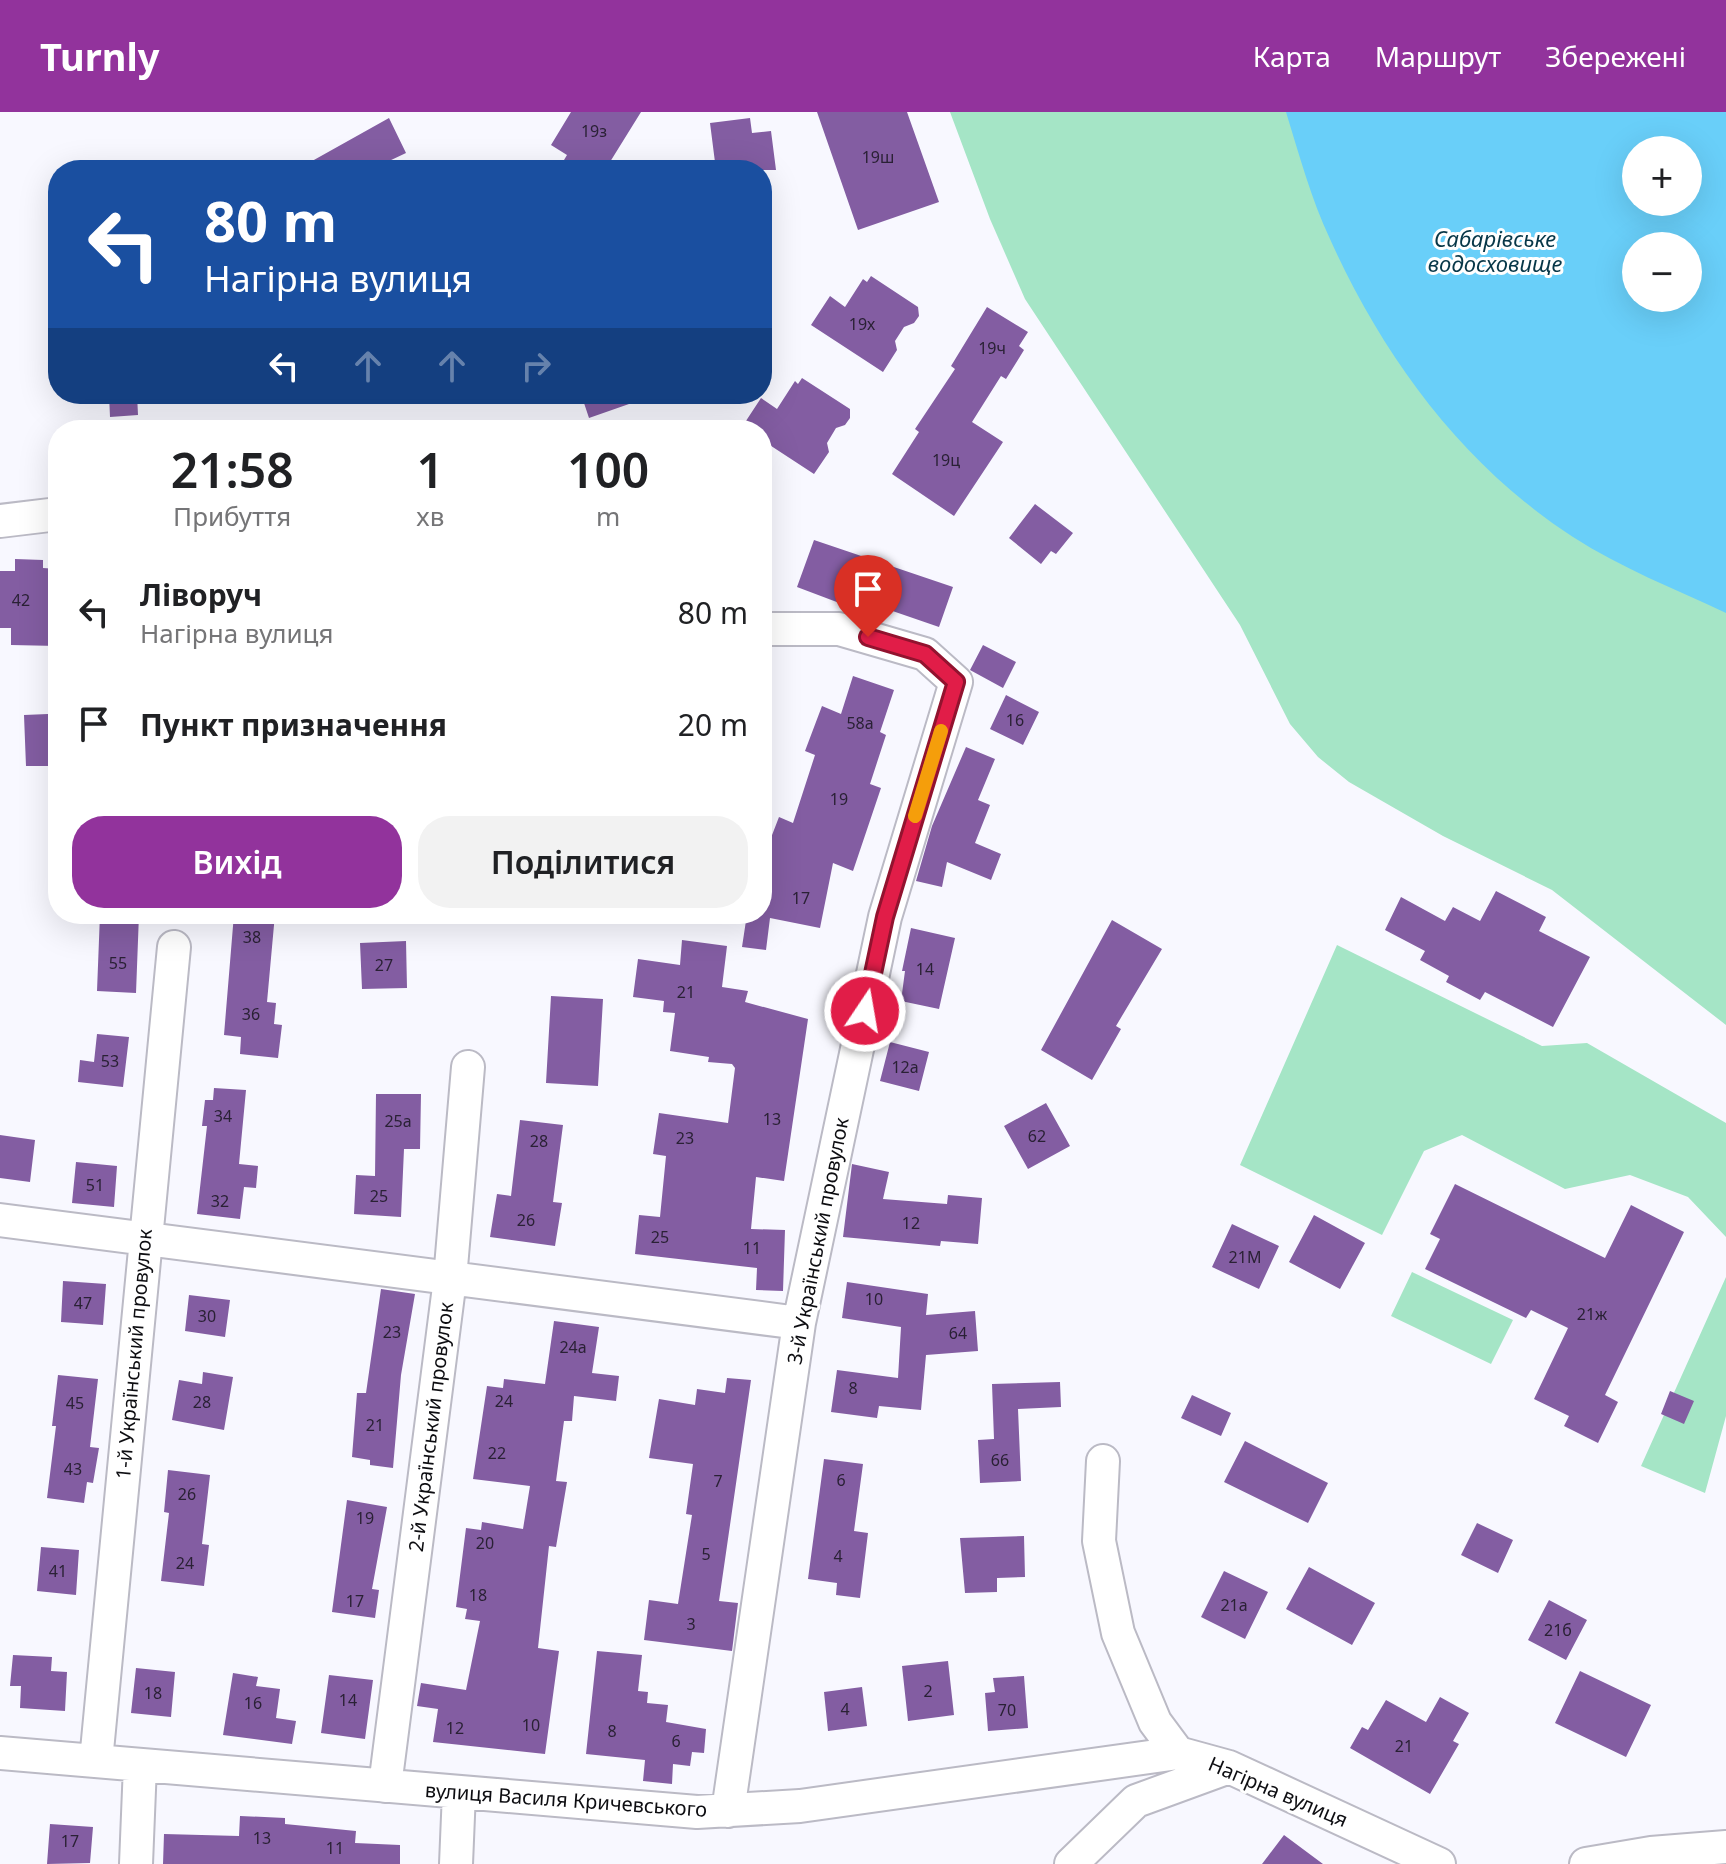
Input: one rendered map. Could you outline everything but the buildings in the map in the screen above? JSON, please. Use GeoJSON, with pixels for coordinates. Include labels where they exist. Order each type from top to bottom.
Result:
{"type":"FeatureCollection","features":[{"type":"Feature","properties":{"kind":"street"},"geometry":{"type":"LineString","coordinates":[[0,521],[48,515]]}},
{"type":"Feature","properties":{"kind":"street","name":"3-й Український провулок"},"geometry":{"type":"LineString","coordinates":[[728,1811],[799,1323],[885,917],[956,682],[925,654],[839,629],[772,629]]}},
{"type":"Feature","properties":{"kind":"street","name":"1-й Український провулок"},"geometry":{"type":"LineString","coordinates":[[96,1761],[174,947]]}},
{"type":"Feature","properties":{"kind":"street","name":"2-й Український провулок"},"geometry":{"type":"LineString","coordinates":[[385,1786],[450,1279],[468,1067]]}},
{"type":"Feature","properties":{"kind":"street"},"geometry":{"type":"LineString","coordinates":[[0,1220],[144,1241],[799,1323]]}},
{"type":"Feature","properties":{"kind":"street"},"geometry":{"type":"LineString","coordinates":[[1103,1461],[1099,1541],[1118,1633],[1155,1722],[1178,1753]]}},
{"type":"Feature","properties":{"kind":"street","name":"вулиця Василя Кричевського"},"geometry":{"type":"LineString","coordinates":[[0,1753],[697,1812],[800,1806],[1178,1753]]}},
{"type":"Feature","properties":{"kind":"street","name":"Нагірна вулиця"},"geometry":{"type":"LineString","coordinates":[[1178,1753],[1229,1767],[1439,1864]]}},
{"type":"Feature","properties":{"kind":"street"},"geometry":{"type":"LineString","coordinates":[[136,1864],[140,1765]]}},
{"type":"Feature","properties":{"kind":"street"},"geometry":{"type":"LineString","coordinates":[[1071,1864],[1136,1801],[1229,1767]]}},
{"type":"Feature","properties":{"kind":"street"},"geometry":{"type":"LineString","coordinates":[[456,1864],[459,1792]]}},
{"type":"Feature","properties":{"kind":"street"},"geometry":{"type":"LineString","coordinates":[[1586,1864],[1651,1853],[1726,1847]]}},
{"type":"Feature","properties":{"kind":"green space"},"geometry":{"type":"Polygon","coordinates":[[[950,112],[1380,112],[1726,579],[1726,1025],[1552,890],[1443,836],[1349,782],[1318,757],[1290,724],[1240,625],[1025,299],[990,219],[950,112]]]}},
{"type":"Feature","properties":{"kind":"green space"},"geometry":{"type":"Polygon","coordinates":[[[1337,945],[1542,1046],[1587,1043],[1726,1123],[1726,1237],[1688,1197],[1630,1175],[1565,1189],[1462,1135],[1424,1151],[1382,1235],[1240,1165],[1337,945]]]}},
{"type":"Feature","properties":{"kind":"green space"},"geometry":{"type":"Polygon","coordinates":[[[1412,1272],[1513,1320],[1491,1364],[1391,1316],[1412,1272]]]}},
{"type":"Feature","properties":{"kind":"green space"},"geometry":{"type":"Polygon","coordinates":[[[1726,1277],[1726,1416],[1705,1493],[1641,1466],[1726,1277]]]}},
{"type":"Feature","properties":{"kind":"water","name":"Сабарівське водосховище"},"geometry":{"type":"Polygon","coordinates":[[[1286,112],[1726,112],[1726,613],[1629,568],[1573,537],[1533,509],[1462,443],[1430,406],[1375,325],[1330,239],[1286,112]]]}},
{"type":"Feature","properties":{"kind":"slow traffic"},"geometry":{"type":"LineString","coordinates":[[915,816],[941,731]]}},
{"type":"Feature","properties":{"kind":"route"},"geometry":{"type":"LineString","coordinates":[[865,1011],[885,917],[956,682],[925,654],[868,637]]}}]}
